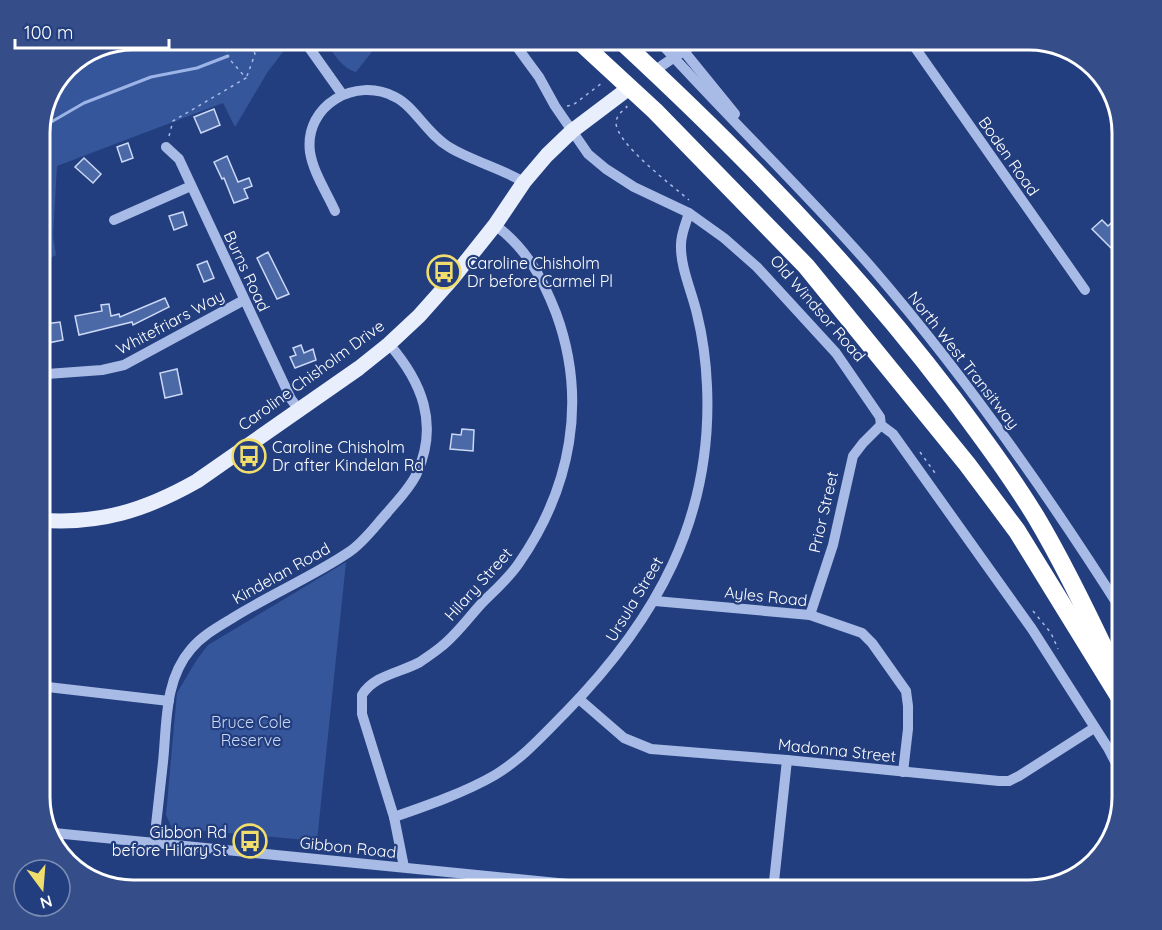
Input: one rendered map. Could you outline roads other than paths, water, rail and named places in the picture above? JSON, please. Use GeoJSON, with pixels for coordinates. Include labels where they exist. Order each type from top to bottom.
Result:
{"type":"FeatureCollection","features":[{"type":"Feature","properties":{"kind":"highway","name":"Old Windsor Road"},"geometry":{"type":"LineString","coordinates":[[589,50],[663,119],[806,266],[967,464],[1017,531],[1112,685]]}},
{"type":"Feature","properties":{"kind":"highway"},"geometry":{"type":"LineString","coordinates":[[630,50],[814,231],[937,376],[993,451],[1036,518],[1082,600],[1112,665]]}},
{"type":"Feature","properties":{"kind":"highway","name":"Caroline Chisholm Drive"},"geometry":{"type":"LineString","coordinates":[[629,88],[654,71]]}},
{"type":"Feature","properties":{"kind":"main road","name":"Caroline Chisholm Drive"},"geometry":{"type":"LineString","coordinates":[[50,520],[90,520],[146,507],[197,481],[359,368],[419,316],[452,279],[495,225],[524,182],[547,155],[572,131],[629,88]]}},
{"type":"Feature","properties":{"kind":"street"},"geometry":{"type":"LineString","coordinates":[[311,50],[342,94]]}},
{"type":"Feature","properties":{"kind":"street","name":"Old Windsor Road"},"geometry":{"type":"LineString","coordinates":[[519,50],[539,77],[583,148],[606,169],[634,187],[688,213],[724,237],[757,267],[836,353],[880,417],[881,425],[893,434],[1032,629],[1112,756]]}},
{"type":"Feature","properties":{"kind":"street","name":"North West Transitway"},"geometry":{"type":"LineString","coordinates":[[667,50],[757,143],[871,268],[953,367],[1024,463],[1112,596]]}},
{"type":"Feature","properties":{"kind":"street","name":"Boden Road"},"geometry":{"type":"LineString","coordinates":[[917,50],[1085,290]]}},
{"type":"Feature","properties":{"kind":"street"},"geometry":{"type":"LineString","coordinates":[[654,71],[684,51]]}},
{"type":"Feature","properties":{"kind":"street","name":"North West Transitway"},"geometry":{"type":"LineString","coordinates":[[684,51],[757,143]]}},
{"type":"Feature","properties":{"kind":"street"},"geometry":{"type":"LineString","coordinates":[[335,211],[310,152],[312,131],[321,113],[342,94],[355,90],[369,90],[395,97],[403,102],[432,135],[450,148],[505,171],[524,182]]}},
{"type":"Feature","properties":{"kind":"street","name":"Burns Road"},"geometry":{"type":"LineString","coordinates":[[166,147],[179,159],[291,399],[299,410]]}},
{"type":"Feature","properties":{"kind":"street"},"geometry":{"type":"LineString","coordinates":[[114,220],[191,186]]}},
{"type":"Feature","properties":{"kind":"street","name":"Ursula Street"},"geometry":{"type":"LineString","coordinates":[[394,817],[494,776],[531,748],[579,699],[618,654],[655,601],[673,566],[688,526],[698,489],[705,448],[707,388],[704,355],[698,316],[681,256],[681,241],[688,213]]}},
{"type":"Feature","properties":{"kind":"street","name":"Hilary Street"},"geometry":{"type":"LineString","coordinates":[[404,867],[394,817],[362,714],[362,695],[373,682],[419,662],[443,646],[518,565],[548,514],[560,483],[572,422],[573,392],[563,333],[545,286],[525,252],[509,235],[495,225]]}},
{"type":"Feature","properties":{"kind":"street","name":"Whitefriars Way"},"geometry":{"type":"LineString","coordinates":[[50,372],[102,370],[124,365],[244,300]]}},
{"type":"Feature","properties":{"kind":"street","name":"Kindelan Road"},"geometry":{"type":"LineString","coordinates":[[154,843],[169,700],[172,684],[190,650],[206,635],[248,608],[351,551],[417,475],[427,436],[425,409],[421,391],[413,375],[388,344]]}},
{"type":"Feature","properties":{"kind":"street","name":"Prior Street"},"geometry":{"type":"LineString","coordinates":[[810,615],[833,545],[853,456],[881,425]]}},
{"type":"Feature","properties":{"kind":"street","name":"Ayles Road"},"geometry":{"type":"LineString","coordinates":[[655,601],[810,615],[862,633],[872,643],[906,691],[908,717],[903,772]]}},
{"type":"Feature","properties":{"kind":"street"},"geometry":{"type":"LineString","coordinates":[[50,687],[169,700]]}},
{"type":"Feature","properties":{"kind":"street","name":"Madonna Street"},"geometry":{"type":"LineString","coordinates":[[579,699],[624,738],[651,749],[1009,781],[1094,728]]}},
{"type":"Feature","properties":{"kind":"street"},"geometry":{"type":"LineString","coordinates":[[774,880],[787,760]]}},
{"type":"Feature","properties":{"kind":"street","name":"Gibbon Road"},"geometry":{"type":"LineString","coordinates":[[58,833],[531,880]]}},
{"type":"Feature","properties":{"kind":"waterway"},"geometry":{"type":"LineString","coordinates":[[50,122],[84,103],[151,77],[197,68],[228,56]]}},
{"type":"Feature","properties":{"kind":"place","name":"Caroline Chisholm Dr before Carmel Pl"},"geometry":{"type":"Point","coordinates":[444,272]}},
{"type":"Feature","properties":{"kind":"place","name":"Caroline Chisholm Dr after Kindelan Rd"},"geometry":{"type":"Point","coordinates":[249,456]}},
{"type":"Feature","properties":{"kind":"place","name":"Gibbon Rd before Hilary St"},"geometry":{"type":"Point","coordinates":[250,841]}},
{"type":"Feature","properties":{"kind":"park label","name":"Bruce Cole Reserve"},"geometry":{"type":"Point","coordinates":[251,731]}}]}
